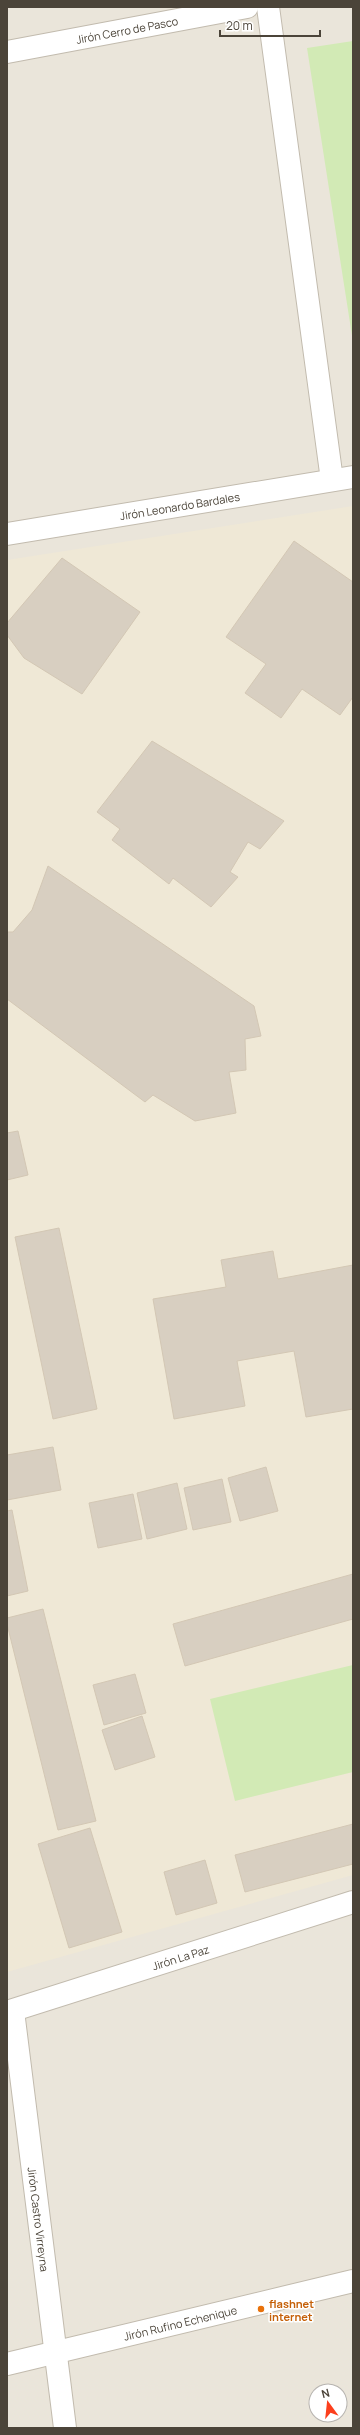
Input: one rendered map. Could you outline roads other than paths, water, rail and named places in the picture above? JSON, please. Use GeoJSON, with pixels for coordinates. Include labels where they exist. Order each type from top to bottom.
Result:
{"type":"FeatureCollection","features":[{"type":"Feature","properties":{"kind":"street","name":"Jirón Cerro de Pasco"},"geometry":{"type":"LineString","coordinates":[[7,52],[247,7]]}},
{"type":"Feature","properties":{"kind":"street"},"geometry":{"type":"LineString","coordinates":[[268,7],[343,478]]}},
{"type":"Feature","properties":{"kind":"street","name":"Jirón Leonardo Bardales"},"geometry":{"type":"LineString","coordinates":[[7,534],[343,478]]}},
{"type":"Feature","properties":{"kind":"street","name":"Jirón La Paz"},"geometry":{"type":"LineString","coordinates":[[10,2011],[353,1902]]}},
{"type":"Feature","properties":{"kind":"street","name":"Jirón Castro Virreyna"},"geometry":{"type":"LineString","coordinates":[[10,2011],[65,2428]]}},
{"type":"Feature","properties":{"kind":"street","name":"Jirón Rufino Echenique"},"geometry":{"type":"LineString","coordinates":[[7,2364],[353,2281]]}},
{"type":"Feature","properties":{"kind":"place","name":"flashnet internet"},"geometry":{"type":"Point","coordinates":[261,2309]}}]}
